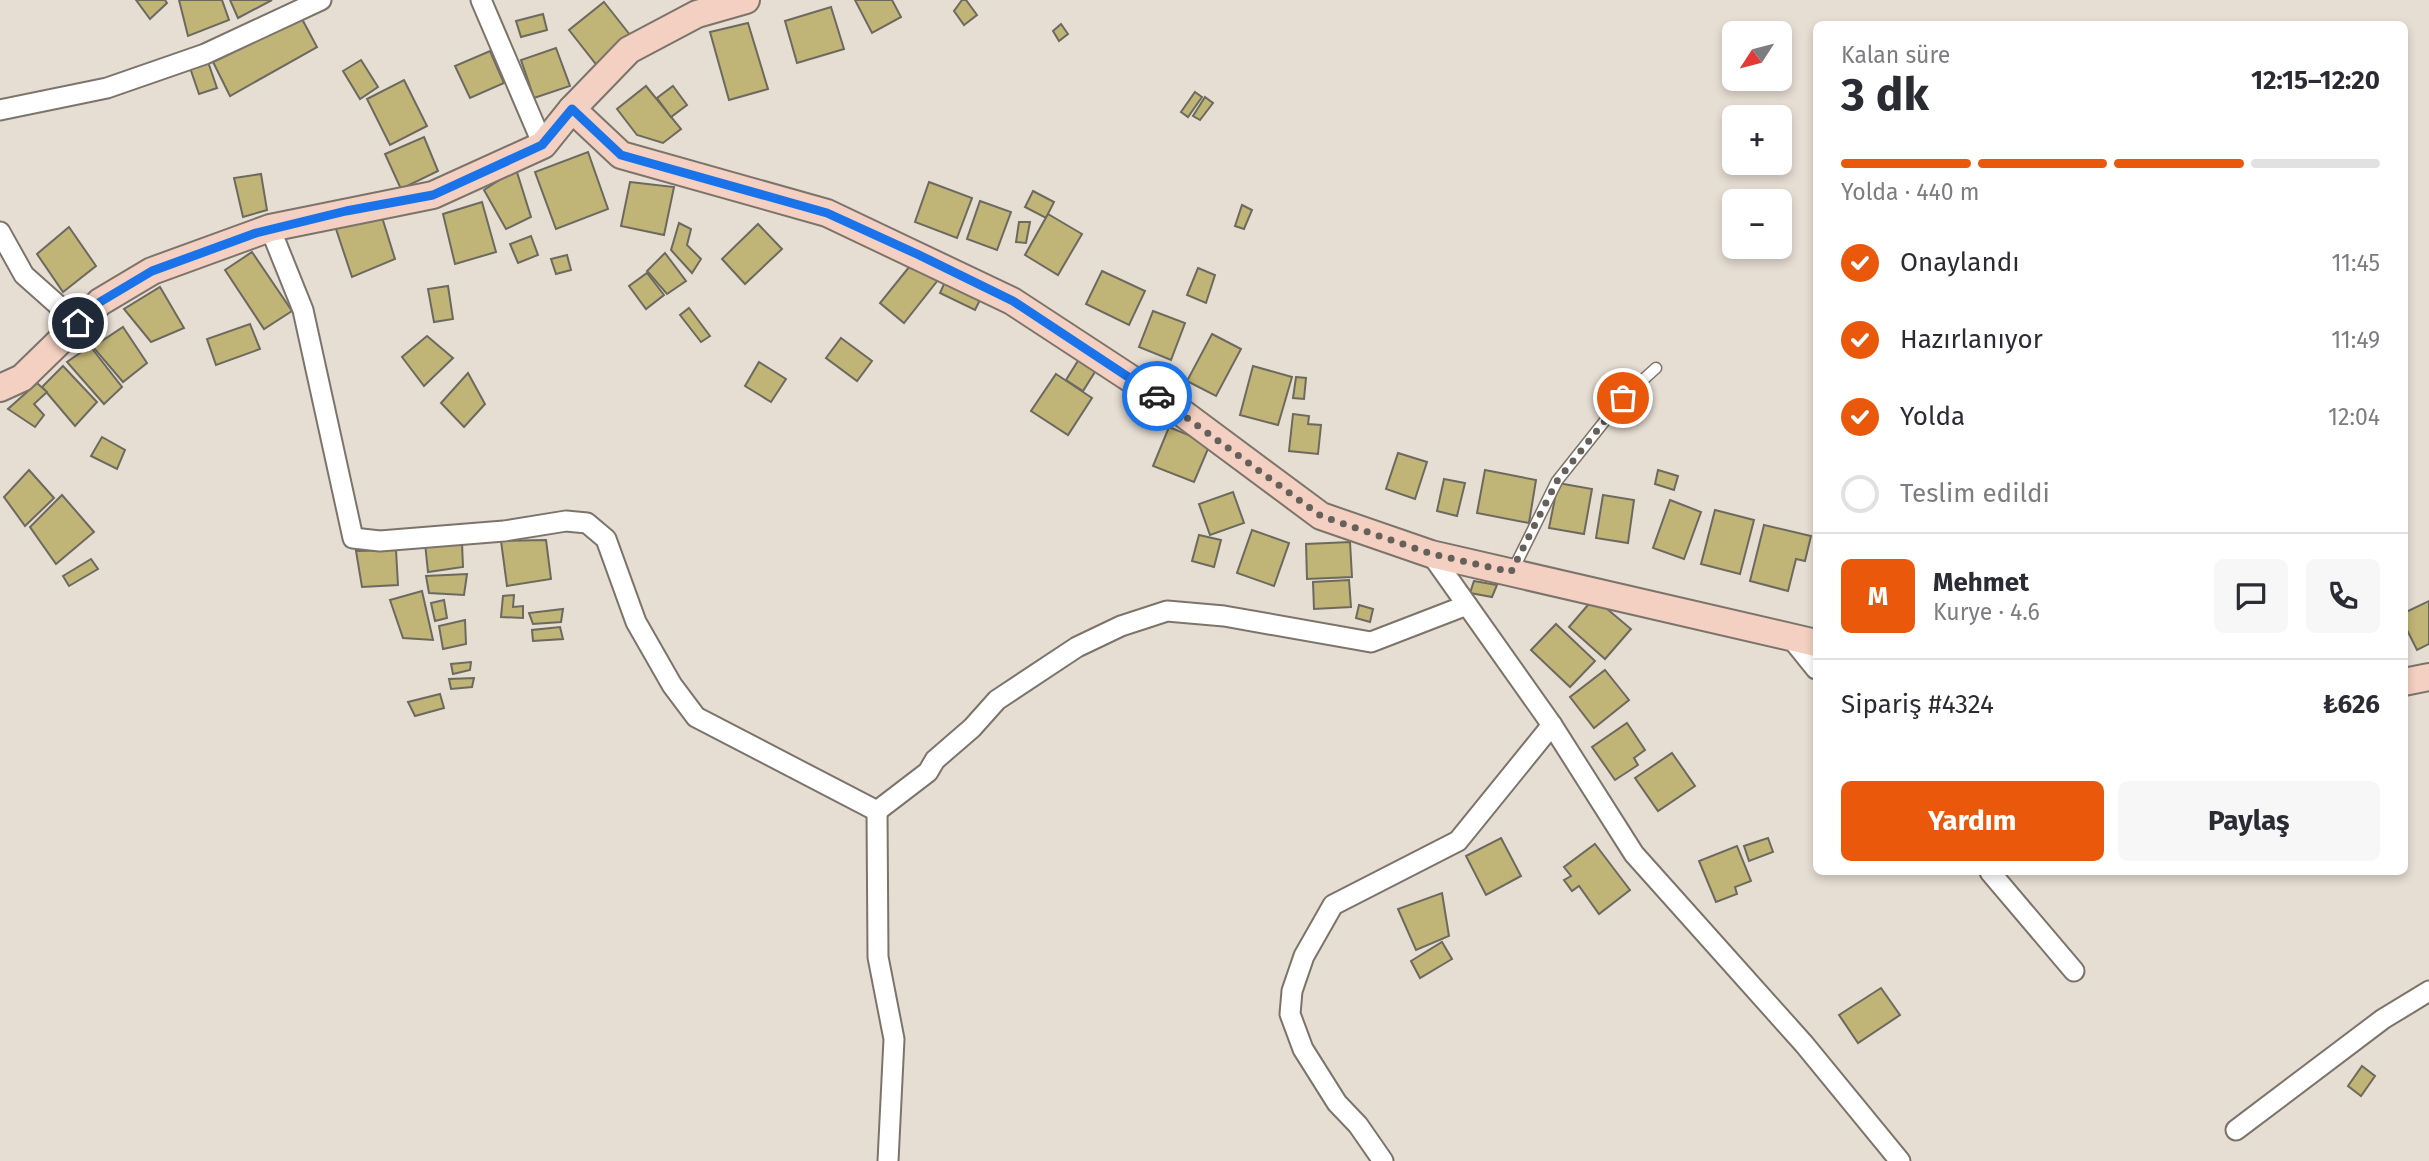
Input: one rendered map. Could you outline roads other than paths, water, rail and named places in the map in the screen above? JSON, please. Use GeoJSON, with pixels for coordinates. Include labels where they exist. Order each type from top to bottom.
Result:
{"type":"FeatureCollection","features":[{"type":"Feature","properties":{"kind":"street"},"geometry":{"type":"LineString","coordinates":[[0,110],[119,84],[205,54],[321,0]]}},
{"type":"Feature","properties":{"kind":"street"},"geometry":{"type":"LineString","coordinates":[[481,0],[542,145]]}},
{"type":"Feature","properties":{"kind":"street"},"geometry":{"type":"LineString","coordinates":[[0,388],[22,378],[74,331],[78,323],[100,302],[152,271],[270,228],[433,195],[542,145],[572,109],[629,50],[697,14],[746,0]]}},
{"type":"Feature","properties":{"kind":"street"},"geometry":{"type":"LineString","coordinates":[[572,109],[621,155],[827,213],[1013,301],[1177,409],[1321,516],[1432,554],[1804,641],[1813,662]]}},
{"type":"Feature","properties":{"kind":"street"},"geometry":{"type":"LineString","coordinates":[[270,228],[303,310],[353,538],[380,541],[504,531],[566,520],[587,523],[606,539],[636,622],[672,685],[696,717],[877,811]]}},
{"type":"Feature","properties":{"kind":"street"},"geometry":{"type":"LineString","coordinates":[[0,232],[24,275],[78,323]]}},
{"type":"Feature","properties":{"kind":"street"},"geometry":{"type":"LineString","coordinates":[[1432,554],[1552,725],[1634,854],[1804,1044],[1900,1161]]}},
{"type":"Feature","properties":{"kind":"street"},"geometry":{"type":"LineString","coordinates":[[877,811],[928,772],[934,760],[972,728],[997,700],[1077,648],[1121,626],[1167,611],[1224,616],[1371,642],[1467,605]]}},
{"type":"Feature","properties":{"kind":"street"},"geometry":{"type":"LineString","coordinates":[[2408,681],[2429,677]]}},
{"type":"Feature","properties":{"kind":"street"},"geometry":{"type":"LineString","coordinates":[[1383,1161],[1358,1125],[1337,1103],[1303,1049],[1290,1014],[1292,991],[1304,956],[1332,905],[1458,841],[1552,725]]}},
{"type":"Feature","properties":{"kind":"street"},"geometry":{"type":"LineString","coordinates":[[877,811],[878,957],[894,1039],[888,1161]]}},
{"type":"Feature","properties":{"kind":"street"},"geometry":{"type":"LineString","coordinates":[[1993,875],[2074,971]]}},
{"type":"Feature","properties":{"kind":"street"},"geometry":{"type":"LineString","coordinates":[[2236,1130],[2384,1019],[2429,991]]}},
{"type":"Feature","properties":{"kind":"lane"},"geometry":{"type":"LineString","coordinates":[[1511,572],[1557,481],[1623,398],[1656,368]]}}]}
